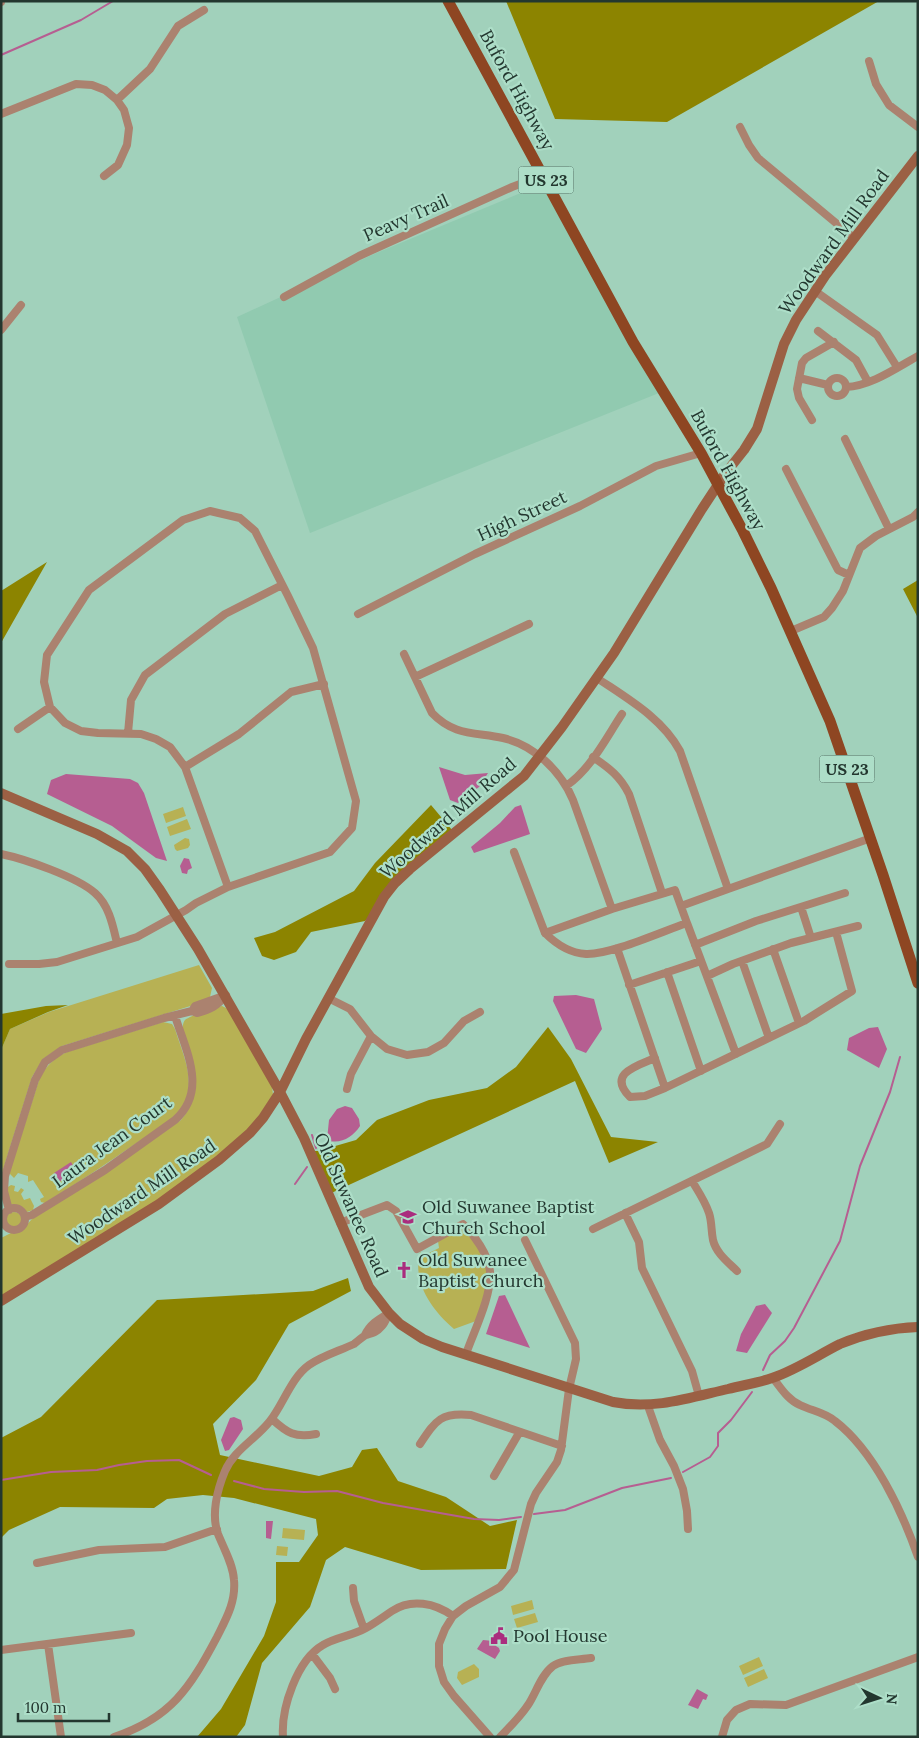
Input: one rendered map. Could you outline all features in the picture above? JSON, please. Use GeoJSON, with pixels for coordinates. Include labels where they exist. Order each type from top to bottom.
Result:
{"type":"FeatureCollection","features":[{"type":"Feature","properties":{"kind":"main road","name":"Buford Highway"},"geometry":{"type":"LineString","coordinates":[[448,1],[633,342],[701,453],[743,531],[791,631],[830,721],[918,983]]}},
{"type":"Feature","properties":{"kind":"street"},"geometry":{"type":"LineString","coordinates":[[117,100],[150,69],[178,26],[204,10]]}},
{"type":"Feature","properties":{"kind":"street"},"geometry":{"type":"LineString","coordinates":[[869,61],[876,84],[889,105],[918,127]]}},
{"type":"Feature","properties":{"kind":"street"},"geometry":{"type":"LineString","coordinates":[[1,114],[76,84],[92,85],[104,90],[117,100],[124,110],[129,128],[127,145],[118,165],[104,176]]}},
{"type":"Feature","properties":{"kind":"street"},"geometry":{"type":"LineString","coordinates":[[740,127],[758,158],[854,238]]}},
{"type":"Feature","properties":{"kind":"street","name":"Woodward Mill Road"},"geometry":{"type":"LineString","coordinates":[[1,1302],[104,1240],[159,1204],[236,1146],[263,1118],[280,1092],[328,998],[384,897],[395,884],[524,776],[597,678],[718,485],[758,428],[784,344],[796,320],[854,238],[918,156]]}},
{"type":"Feature","properties":{"kind":"street","name":"Peavy Trail"},"geometry":{"type":"LineString","coordinates":[[284,297],[358,256],[512,187],[544,175]]}},
{"type":"Feature","properties":{"kind":"street"},"geometry":{"type":"LineString","coordinates":[[815,291],[877,335],[897,367]]}},
{"type":"Feature","properties":{"kind":"street"},"geometry":{"type":"LineString","coordinates":[[1,330],[21,305]]}},
{"type":"Feature","properties":{"kind":"street"},"geometry":{"type":"LineString","coordinates":[[818,331],[856,360],[868,382]]}},
{"type":"Feature","properties":{"kind":"street"},"geometry":{"type":"LineString","coordinates":[[812,420],[799,398],[797,389],[802,363],[806,358],[834,342]]}},
{"type":"Feature","properties":{"kind":"street"},"geometry":{"type":"LineString","coordinates":[[846,387],[868,382],[918,356]]}},
{"type":"Feature","properties":{"kind":"street"},"geometry":{"type":"LineString","coordinates":[[799,378],[828,385]]}},
{"type":"Feature","properties":{"kind":"street"},"geometry":{"type":"LineString","coordinates":[[828,385],[833,379],[839,378],[846,387]]}},
{"type":"Feature","properties":{"kind":"street"},"geometry":{"type":"LineString","coordinates":[[828,385],[830,392],[837,396],[842,394],[846,387]]}},
{"type":"Feature","properties":{"kind":"street"},"geometry":{"type":"LineString","coordinates":[[845,439],[889,529]]}},
{"type":"Feature","properties":{"kind":"street","name":"High Street"},"geometry":{"type":"LineString","coordinates":[[358,614],[475,554],[580,506],[656,466],[701,453]]}},
{"type":"Feature","properties":{"kind":"street"},"geometry":{"type":"LineString","coordinates":[[786,469],[838,570],[849,576]]}},
{"type":"Feature","properties":{"kind":"street"},"geometry":{"type":"LineString","coordinates":[[9,964],[57,962],[137,937],[196,902],[228,887],[330,852],[352,828],[356,801],[313,648],[255,531],[240,518],[210,511],[183,520],[88,590],[47,655],[44,682],[50,707],[66,723],[81,730],[98,733],[141,734],[156,739],[170,747],[185,767],[228,887]]}},
{"type":"Feature","properties":{"kind":"street"},"geometry":{"type":"LineString","coordinates":[[791,631],[824,617],[832,608],[843,590],[860,548],[876,536],[913,517],[918,512]]}},
{"type":"Feature","properties":{"kind":"street"},"geometry":{"type":"LineString","coordinates":[[128,733],[131,700],[146,675],[225,614],[282,585]]}},
{"type":"Feature","properties":{"kind":"street"},"geometry":{"type":"LineString","coordinates":[[415,677],[529,624]]}},
{"type":"Feature","properties":{"kind":"street"},"geometry":{"type":"LineString","coordinates":[[404,654],[432,713],[446,725],[466,733],[514,741],[540,756],[558,774],[573,800],[612,909]]}},
{"type":"Feature","properties":{"kind":"street"},"geometry":{"type":"LineString","coordinates":[[597,678],[636,705],[662,726],[672,738],[680,751],[728,889]]}},
{"type":"Feature","properties":{"kind":"street"},"geometry":{"type":"LineString","coordinates":[[185,767],[240,734],[291,692],[324,684]]}},
{"type":"Feature","properties":{"kind":"street"},"geometry":{"type":"LineString","coordinates":[[18,729],[50,707]]}},
{"type":"Feature","properties":{"kind":"street"},"geometry":{"type":"LineString","coordinates":[[566,786],[576,779],[622,714]]}},
{"type":"Feature","properties":{"kind":"street"},"geometry":{"type":"LineString","coordinates":[[593,757],[612,769],[622,781],[662,893]]}},
{"type":"Feature","properties":{"kind":"street","name":"Old Suwanee Road"},"geometry":{"type":"LineString","coordinates":[[1,792],[98,834],[127,852],[145,869],[177,915],[226,995],[280,1092],[304,1138],[369,1287],[400,1324],[423,1339],[612,1402],[631,1406],[648,1406],[773,1378],[857,1338],[885,1331],[918,1327]]}},
{"type":"Feature","properties":{"kind":"street"},"geometry":{"type":"LineString","coordinates":[[681,906],[870,838]]}},
{"type":"Feature","properties":{"kind":"street"},"geometry":{"type":"LineString","coordinates":[[514,852],[545,933],[555,943],[572,951],[586,954],[599,953],[687,922]]}},
{"type":"Feature","properties":{"kind":"street"},"geometry":{"type":"LineString","coordinates":[[1,854],[46,868],[95,893],[106,908],[117,943]]}},
{"type":"Feature","properties":{"kind":"street"},"geometry":{"type":"LineString","coordinates":[[545,933],[612,909],[675,890],[736,1054]]}},
{"type":"Feature","properties":{"kind":"street"},"geometry":{"type":"LineString","coordinates":[[695,945],[756,921],[846,893]]}},
{"type":"Feature","properties":{"kind":"street"},"geometry":{"type":"LineString","coordinates":[[801,907],[811,938]]}},
{"type":"Feature","properties":{"kind":"street"},"geometry":{"type":"LineString","coordinates":[[707,976],[791,943],[858,926]]}},
{"type":"Feature","properties":{"kind":"street"},"geometry":{"type":"LineString","coordinates":[[654,1058],[627,1070],[621,1080],[622,1089],[630,1097],[645,1096],[701,1071],[799,1023],[852,991],[836,932]]}},
{"type":"Feature","properties":{"kind":"street"},"geometry":{"type":"LineString","coordinates":[[617,948],[665,1088]]}},
{"type":"Feature","properties":{"kind":"street"},"geometry":{"type":"LineString","coordinates":[[773,949],[799,1023]]}},
{"type":"Feature","properties":{"kind":"street"},"geometry":{"type":"LineString","coordinates":[[630,985],[701,960]]}},
{"type":"Feature","properties":{"kind":"street"},"geometry":{"type":"LineString","coordinates":[[742,961],[769,1038]]}},
{"type":"Feature","properties":{"kind":"street"},"geometry":{"type":"LineString","coordinates":[[667,972],[701,1071]]}},
{"type":"Feature","properties":{"kind":"street"},"geometry":{"type":"LineString","coordinates":[[8,1228],[4,1223],[4,1218],[9,1210],[4,1191],[5,1176],[34,1084],[45,1062],[55,1054],[66,1049],[192,1011],[195,1006],[226,995]]}},
{"type":"Feature","properties":{"kind":"street"},"geometry":{"type":"LineString","coordinates":[[328,998],[350,1009],[371,1036],[387,1050],[407,1055],[428,1052],[444,1042],[464,1020],[480,1012]]}},
{"type":"Feature","properties":{"kind":"street","name":"Laura Jean Court"},"geometry":{"type":"LineString","coordinates":[[1,1235],[8,1228],[20,1229],[24,1225],[25,1217],[41,1210],[110,1166],[183,1112],[192,1093],[193,1077],[175,1016]]}},
{"type":"Feature","properties":{"kind":"street"},"geometry":{"type":"LineString","coordinates":[[347,1089],[351,1074],[371,1036]]}},
{"type":"Feature","properties":{"kind":"street"},"geometry":{"type":"LineString","coordinates":[[593,1229],[767,1144],[780,1124]]}},
{"type":"Feature","properties":{"kind":"street"},"geometry":{"type":"LineString","coordinates":[[692,1181],[708,1209],[713,1240],[723,1258],[737,1271]]}},
{"type":"Feature","properties":{"kind":"street"},"geometry":{"type":"LineString","coordinates":[[340,1223],[386,1205],[396,1211],[417,1249],[463,1224],[475,1236],[490,1271],[489,1289],[466,1354]]}},
{"type":"Feature","properties":{"kind":"street"},"geometry":{"type":"LineString","coordinates":[[9,1210],[18,1209],[25,1217]]}},
{"type":"Feature","properties":{"kind":"street"},"geometry":{"type":"LineString","coordinates":[[625,1213],[639,1242],[642,1268],[692,1371],[699,1396]]}},
{"type":"Feature","properties":{"kind":"street"},"geometry":{"type":"LineString","coordinates":[[490,1737],[450,1691],[440,1672],[438,1660],[439,1644],[453,1616],[496,1590],[511,1574],[517,1560],[531,1504],[536,1493],[557,1462],[562,1446],[569,1389],[576,1359],[576,1346],[525,1240]]}},
{"type":"Feature","properties":{"kind":"street"},"geometry":{"type":"LineString","coordinates":[[114,1737],[131,1731],[164,1712],[182,1694],[200,1669],[229,1614],[234,1598],[234,1576],[217,1529],[215,1512],[225,1472],[236,1455],[272,1419],[295,1381],[305,1369],[312,1363],[365,1336],[368,1329],[377,1320],[389,1313]]}},
{"type":"Feature","properties":{"kind":"street"},"geometry":{"type":"LineString","coordinates":[[773,1378],[786,1394],[799,1405],[834,1419],[852,1437],[873,1464],[901,1513],[918,1557]]}},
{"type":"Feature","properties":{"kind":"street"},"geometry":{"type":"LineString","coordinates":[[648,1406],[660,1440],[674,1466],[683,1489],[688,1529]]}},
{"type":"Feature","properties":{"kind":"street"},"geometry":{"type":"LineString","coordinates":[[420,1444],[436,1421],[452,1414],[471,1416],[562,1446]]}},
{"type":"Feature","properties":{"kind":"street"},"geometry":{"type":"LineString","coordinates":[[272,1419],[292,1434],[301,1436],[316,1434]]}},
{"type":"Feature","properties":{"kind":"street"},"geometry":{"type":"LineString","coordinates":[[494,1476],[518,1433]]}},
{"type":"Feature","properties":{"kind":"street"},"geometry":{"type":"LineString","coordinates":[[37,1563],[94,1550],[165,1547],[217,1529]]}},
{"type":"Feature","properties":{"kind":"street"},"geometry":{"type":"LineString","coordinates":[[353,1588],[354,1601],[364,1629]]}},
{"type":"Feature","properties":{"kind":"street"},"geometry":{"type":"LineString","coordinates":[[282,1737],[282,1721],[286,1702],[301,1670],[312,1654],[321,1646],[364,1629],[392,1611],[409,1604],[432,1605],[441,1608],[453,1616]]}},
{"type":"Feature","properties":{"kind":"street"},"geometry":{"type":"LineString","coordinates":[[1,1650],[131,1633]]}},
{"type":"Feature","properties":{"kind":"street"},"geometry":{"type":"LineString","coordinates":[[48,1644],[61,1737]]}},
{"type":"Feature","properties":{"kind":"street"},"geometry":{"type":"LineString","coordinates":[[312,1654],[330,1678],[335,1689]]}},
{"type":"Feature","properties":{"kind":"street"},"geometry":{"type":"LineString","coordinates":[[722,1737],[727,1720],[736,1710],[750,1704],[786,1705],[918,1657]]}},
{"type":"Feature","properties":{"kind":"street"},"geometry":{"type":"LineString","coordinates":[[500,1737],[517,1720],[547,1672],[554,1665],[591,1658]]}},
{"type":"Feature","properties":{"kind":"shaded area"},"geometry":{"type":"Polygon","coordinates":[[[506,1],[879,1],[667,122],[555,119],[506,1]]]}},
{"type":"Feature","properties":{"kind":"shaded area"},"geometry":{"type":"Polygon","coordinates":[[[547,182],[664,391],[310,533],[237,317],[374,254],[547,182]]]}},
{"type":"Feature","properties":{"kind":"shaded area"},"geometry":{"type":"Polygon","coordinates":[[[47,562],[1,643],[1,591],[47,562]]]}},
{"type":"Feature","properties":{"kind":"shaded area"},"geometry":{"type":"Polygon","coordinates":[[[918,580],[918,618],[903,589],[918,580]]]}},
{"type":"Feature","properties":{"kind":"shaded area"},"geometry":{"type":"Polygon","coordinates":[[[439,767],[465,775],[488,773],[479,787],[458,803],[450,800],[439,767]]]}},
{"type":"Feature","properties":{"kind":"shaded area"},"geometry":{"type":"Polygon","coordinates":[[[66,774],[130,779],[138,783],[144,793],[167,861],[156,858],[112,826],[47,794],[51,780],[66,774]]]}},
{"type":"Feature","properties":{"kind":"shaded area"},"geometry":{"type":"Polygon","coordinates":[[[431,805],[452,830],[365,921],[311,932],[296,952],[274,960],[262,956],[254,938],[275,932],[354,891],[375,863],[431,805]]]}},
{"type":"Feature","properties":{"kind":"shaded area"},"geometry":{"type":"Polygon","coordinates":[[[521,805],[530,834],[474,853],[471,847],[500,823],[515,807],[521,805]]]}},
{"type":"Feature","properties":{"kind":"shaded area"},"geometry":{"type":"Polygon","coordinates":[[[183,807],[186,816],[166,823],[163,814],[183,807]]]}},
{"type":"Feature","properties":{"kind":"shaded area"},"geometry":{"type":"Polygon","coordinates":[[[187,819],[191,829],[170,836],[167,827],[187,819]]]}},
{"type":"Feature","properties":{"kind":"shaded area"},"geometry":{"type":"Polygon","coordinates":[[[185,838],[189,839],[190,845],[188,848],[177,851],[174,845],[185,838]]]}},
{"type":"Feature","properties":{"kind":"shaded area"},"geometry":{"type":"Polygon","coordinates":[[[184,858],[189,859],[192,868],[188,870],[187,874],[182,873],[180,866],[184,858]]]}},
{"type":"Feature","properties":{"kind":"shaded area"},"geometry":{"type":"Polygon","coordinates":[[[199,965],[212,988],[210,997],[200,1003],[62,1046],[43,1059],[32,1077],[1,1176],[1,1050],[10,1029],[49,1012],[199,965]]]}},
{"type":"Feature","properties":{"kind":"shaded area"},"geometry":{"type":"Polygon","coordinates":[[[576,995],[594,999],[602,1029],[586,1053],[576,1049],[553,1001],[554,996],[576,995]]]}},
{"type":"Feature","properties":{"kind":"shaded area"},"geometry":{"type":"Polygon","coordinates":[[[68,1005],[10,1029],[1,1050],[1,1014],[46,1006],[68,1005]]]}},
{"type":"Feature","properties":{"kind":"shaded area"},"geometry":{"type":"Polygon","coordinates":[[[222,1006],[228,1009],[272,1086],[273,1095],[254,1123],[235,1143],[135,1217],[1,1298],[1,1238],[21,1231],[32,1219],[103,1175],[181,1120],[191,1104],[195,1089],[195,1074],[184,1036],[183,1027],[185,1020],[222,1006]]]}},
{"type":"Feature","properties":{"kind":"shaded area"},"geometry":{"type":"Polygon","coordinates":[[[163,1022],[172,1024],[175,1029],[187,1068],[189,1084],[187,1098],[183,1106],[159,1129],[45,1203],[41,1202],[40,1199],[44,1197],[33,1180],[28,1182],[28,1176],[18,1173],[14,1178],[10,1174],[10,1170],[40,1077],[48,1065],[67,1052],[163,1022]]]}},
{"type":"Feature","properties":{"kind":"shaded area"},"geometry":{"type":"Polygon","coordinates":[[[548,1027],[571,1059],[611,1137],[658,1142],[609,1163],[575,1081],[327,1195],[307,1151],[318,1151],[356,1140],[377,1120],[429,1100],[487,1088],[516,1067],[548,1027]]]}},
{"type":"Feature","properties":{"kind":"shaded area"},"geometry":{"type":"Polygon","coordinates":[[[878,1027],[887,1049],[879,1068],[847,1050],[849,1038],[869,1028],[878,1027]]]}},
{"type":"Feature","properties":{"kind":"shaded area"},"geometry":{"type":"Polygon","coordinates":[[[345,1106],[352,1108],[359,1119],[360,1126],[354,1134],[346,1139],[341,1141],[327,1140],[329,1120],[337,1109],[345,1106]]]}},
{"type":"Feature","properties":{"kind":"shaded area"},"geometry":{"type":"Polygon","coordinates":[[[71,1162],[76,1171],[59,1182],[54,1173],[71,1162]]]}},
{"type":"Feature","properties":{"kind":"shaded area"},"geometry":{"type":"Polygon","coordinates":[[[11,1185],[15,1186],[14,1191],[18,1192],[21,1188],[24,1190],[21,1194],[24,1200],[30,1198],[34,1206],[33,1210],[27,1212],[11,1204],[7,1191],[11,1185]]]}},
{"type":"Feature","properties":{"kind":"shaded area"},"geometry":{"type":"Polygon","coordinates":[[[11,1212],[17,1212],[22,1217],[20,1226],[11,1228],[6,1223],[6,1217],[11,1212]]]}},
{"type":"Feature","properties":{"kind":"shaded area"},"geometry":{"type":"Polygon","coordinates":[[[461,1227],[474,1238],[487,1268],[487,1286],[476,1321],[454,1329],[438,1313],[426,1295],[421,1285],[418,1263],[420,1252],[423,1256],[439,1248],[438,1241],[461,1227]]]}},
{"type":"Feature","properties":{"kind":"shaded area"},"geometry":{"type":"Polygon","coordinates":[[[348,1278],[351,1291],[289,1324],[256,1380],[213,1424],[220,1455],[319,1476],[352,1467],[362,1450],[377,1448],[398,1481],[446,1497],[490,1526],[517,1520],[506,1569],[421,1570],[345,1547],[326,1560],[310,1607],[262,1663],[245,1725],[236,1737],[197,1737],[221,1709],[264,1636],[276,1602],[276,1562],[299,1562],[318,1535],[316,1519],[234,1498],[203,1495],[167,1499],[154,1508],[60,1507],[9,1530],[1,1538],[1,1438],[41,1417],[157,1300],[313,1291],[348,1278]]]}},
{"type":"Feature","properties":{"kind":"shaded area"},"geometry":{"type":"Polygon","coordinates":[[[505,1295],[530,1348],[486,1334],[499,1296],[505,1295]]]}},
{"type":"Feature","properties":{"kind":"shaded area"},"geometry":{"type":"Polygon","coordinates":[[[765,1304],[772,1313],[747,1353],[736,1351],[741,1334],[756,1306],[765,1304]]]}},
{"type":"Feature","properties":{"kind":"shaded area"},"geometry":{"type":"Polygon","coordinates":[[[234,1417],[241,1420],[243,1429],[229,1450],[225,1451],[221,1440],[230,1418],[234,1417]]]}},
{"type":"Feature","properties":{"kind":"shaded area"},"geometry":{"type":"Polygon","coordinates":[[[266,1521],[273,1521],[271,1539],[266,1538],[266,1521]]]}},
{"type":"Feature","properties":{"kind":"shaded area"},"geometry":{"type":"Polygon","coordinates":[[[283,1528],[305,1530],[304,1540],[282,1538],[283,1528]]]}},
{"type":"Feature","properties":{"kind":"shaded area"},"geometry":{"type":"Polygon","coordinates":[[[277,1546],[288,1547],[287,1556],[276,1555],[277,1546]]]}},
{"type":"Feature","properties":{"kind":"shaded area"},"geometry":{"type":"Polygon","coordinates":[[[532,1600],[534,1609],[513,1615],[511,1606],[532,1600]]]}},
{"type":"Feature","properties":{"kind":"shaded area"},"geometry":{"type":"Polygon","coordinates":[[[535,1613],[538,1622],[517,1628],[514,1619],[535,1613]]]}},
{"type":"Feature","properties":{"kind":"shaded area"},"geometry":{"type":"Polygon","coordinates":[[[483,1640],[493,1641],[499,1648],[500,1651],[495,1659],[477,1649],[483,1640]]]}},
{"type":"Feature","properties":{"kind":"shaded area"},"geometry":{"type":"Polygon","coordinates":[[[759,1657],[763,1666],[743,1675],[739,1666],[759,1657]]]}},
{"type":"Feature","properties":{"kind":"shaded area"},"geometry":{"type":"Polygon","coordinates":[[[474,1664],[479,1669],[479,1677],[462,1685],[457,1678],[458,1672],[474,1664]]]}},
{"type":"Feature","properties":{"kind":"shaded area"},"geometry":{"type":"Polygon","coordinates":[[[764,1669],[768,1678],[748,1687],[744,1678],[764,1669]]]}},
{"type":"Feature","properties":{"kind":"shaded area"},"geometry":{"type":"Polygon","coordinates":[[[697,1689],[708,1695],[706,1700],[703,1699],[698,1709],[688,1705],[697,1689]]]}},
{"type":"Feature","properties":{"kind":"waterway"},"geometry":{"type":"LineString","coordinates":[[1,55],[81,20],[113,1]]}},
{"type":"Feature","properties":{"kind":"waterway"},"geometry":{"type":"LineString","coordinates":[[763,1370],[770,1355],[785,1341],[794,1328],[840,1241],[860,1166],[890,1092],[900,1057]]}},
{"type":"Feature","properties":{"kind":"waterway"},"geometry":{"type":"LineString","coordinates":[[312,1135],[316,1148]]}},
{"type":"Feature","properties":{"kind":"waterway"},"geometry":{"type":"LineString","coordinates":[[295,1184],[307,1167]]}},
{"type":"Feature","properties":{"kind":"waterway"},"geometry":{"type":"LineString","coordinates":[[683,1472],[710,1457],[718,1446],[718,1433],[731,1420],[752,1392]]}},
{"type":"Feature","properties":{"kind":"waterway"},"geometry":{"type":"LineString","coordinates":[[1,1480],[51,1472],[97,1470],[147,1461],[179,1460],[211,1475]]}},
{"type":"Feature","properties":{"kind":"waterway"},"geometry":{"type":"LineString","coordinates":[[534,1514],[565,1510],[622,1488],[671,1478]]}},
{"type":"Feature","properties":{"kind":"waterway"},"geometry":{"type":"LineString","coordinates":[[234,1481],[264,1489],[304,1492],[337,1491],[383,1503],[474,1519],[499,1520],[521,1517]]}},
{"type":"Feature","properties":{"kind":"place","name":"Old Suwanee Baptist Church School"},"geometry":{"type":"Point","coordinates":[408,1217]}},
{"type":"Feature","properties":{"kind":"place","name":"Old Suwanee Baptist Church"},"geometry":{"type":"Point","coordinates":[404,1270]}},
{"type":"Feature","properties":{"kind":"place","name":"Pool House"},"geometry":{"type":"Point","coordinates":[499,1636]}}]}
